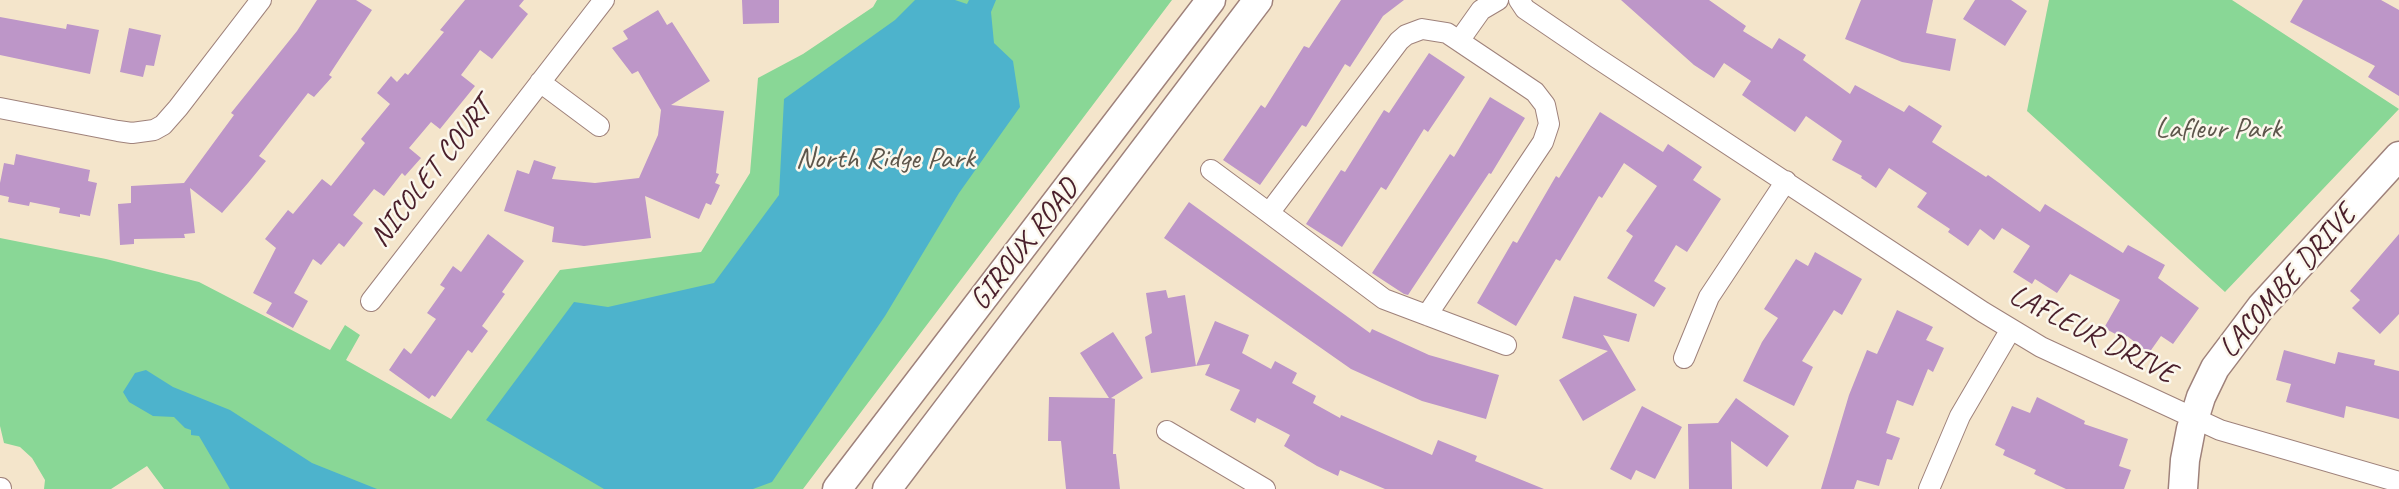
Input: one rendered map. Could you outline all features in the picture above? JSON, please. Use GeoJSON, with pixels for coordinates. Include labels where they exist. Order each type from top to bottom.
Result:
{"type":"FeatureCollection","features":[{"type":"Feature","properties":{"kind":"main road","name":"GIROUX ROAD"},"geometry":{"type":"LineString","coordinates":[[837,489],[1211,0]]}},
{"type":"Feature","properties":{"kind":"main road","name":"GIROUX ROAD"},"geometry":{"type":"LineString","coordinates":[[887,489],[1258,0]]}},
{"type":"Feature","properties":{"kind":"main road","name":"LACOMBE DRIVE"},"geometry":{"type":"LineString","coordinates":[[2183,489],[2185,460],[2194,419],[2211,375],[2235,338],[2399,156]]}},
{"type":"Feature","properties":{"kind":"street"},"geometry":{"type":"LineString","coordinates":[[0,108],[132,133],[154,130],[163,125],[178,108],[261,0]]}},
{"type":"Feature","properties":{"kind":"street","name":"NICOLET COURT"},"geometry":{"type":"LineString","coordinates":[[370,301],[604,0]]}},
{"type":"Feature","properties":{"kind":"street"},"geometry":{"type":"LineString","coordinates":[[1459,41],[1481,10],[1498,0]]}},
{"type":"Feature","properties":{"kind":"street","name":"LAFLEUR DRIVE"},"geometry":{"type":"LineString","coordinates":[[1519,0],[1525,9],[2011,329],[2076,366],[2220,430],[2399,482]]}},
{"type":"Feature","properties":{"kind":"street"},"geometry":{"type":"LineString","coordinates":[[1269,213],[1399,41],[1413,32],[1429,29],[1446,33],[1459,41],[1535,92],[1545,105],[1549,124],[1543,142],[1427,315]]}},
{"type":"Feature","properties":{"kind":"street"},"geometry":{"type":"LineString","coordinates":[[540,82],[599,126]]}},
{"type":"Feature","properties":{"kind":"street"},"geometry":{"type":"LineString","coordinates":[[1210,170],[1384,299],[1506,345]]}},
{"type":"Feature","properties":{"kind":"street"},"geometry":{"type":"LineString","coordinates":[[1684,358],[1709,297],[1786,181]]}},
{"type":"Feature","properties":{"kind":"street"},"geometry":{"type":"LineString","coordinates":[[1929,489],[1960,416],[2011,329]]}},
{"type":"Feature","properties":{"kind":"street"},"geometry":{"type":"LineString","coordinates":[[1167,431],[1265,489]]}},
{"type":"Feature","properties":{"kind":"green space","name":"North Ridge Park"},"geometry":{"type":"Polygon","coordinates":[[[877,0],[1172,0],[803,489],[164,489],[147,466],[111,489],[44,489],[45,480],[32,458],[20,447],[4,443],[0,426],[0,238],[106,259],[199,282],[330,350],[345,325],[360,335],[346,360],[451,419],[560,270],[701,252],[750,173],[758,78],[803,54],[873,7],[877,0]]]}},
{"type":"Feature","properties":{"kind":"green space","name":"Lafleur Park"},"geometry":{"type":"Polygon","coordinates":[[[2049,0],[2232,0],[2399,109],[2225,292],[2027,111],[2049,0]]]}},
{"type":"Feature","properties":{"kind":"water"},"geometry":{"type":"Polygon","coordinates":[[[915,0],[955,0],[967,4],[969,0],[996,0],[991,12],[994,43],[1013,61],[1020,107],[959,193],[885,316],[772,482],[753,489],[604,489],[486,420],[574,302],[608,307],[714,283],[779,195],[784,99],[895,20],[915,0]]]}},
{"type":"Feature","properties":{"kind":"water"},"geometry":{"type":"Polygon","coordinates":[[[146,370],[173,387],[230,410],[312,463],[377,489],[230,489],[199,436],[191,435],[191,430],[185,428],[174,417],[153,416],[129,402],[123,392],[135,373],[146,370]]]}},
{"type":"Feature","properties":{"kind":"building"},"geometry":{"type":"Polygon","coordinates":[[[317,0],[356,0],[372,10],[329,75],[332,77],[314,97],[308,93],[259,156],[266,161],[222,213],[190,188],[195,233],[184,234],[185,238],[134,239],[134,244],[120,245],[118,204],[131,203],[131,186],[184,183],[234,115],[231,113],[297,31],[317,0]]]}},
{"type":"Feature","properties":{"kind":"building"},"geometry":{"type":"Polygon","coordinates":[[[465,0],[524,0],[519,6],[528,14],[492,59],[480,50],[461,75],[475,86],[440,129],[431,122],[409,148],[421,158],[405,176],[402,173],[384,196],[374,189],[353,215],[363,223],[344,247],[339,243],[321,265],[313,259],[294,293],[308,301],[293,328],[266,313],[272,303],[253,293],[276,248],[265,239],[288,210],[293,214],[322,179],[331,186],[365,143],[361,139],[390,104],[377,93],[391,76],[397,82],[405,73],[408,75],[444,32],[440,30],[465,0]]]}},
{"type":"Feature","properties":{"kind":"building"},"geometry":{"type":"Polygon","coordinates":[[[742,0],[779,0],[779,23],[743,24],[742,0]]]}},
{"type":"Feature","properties":{"kind":"building"},"geometry":{"type":"Polygon","coordinates":[[[1341,0],[1404,0],[1383,16],[1350,67],[1345,64],[1306,127],[1302,125],[1260,185],[1223,160],[1261,105],[1265,108],[1304,46],[1309,48],[1341,0]]]}},
{"type":"Feature","properties":{"kind":"building"},"geometry":{"type":"Polygon","coordinates":[[[1621,0],[1709,0],[1746,26],[1743,31],[1772,49],[1779,38],[1806,55],[1803,60],[1850,94],[1855,85],[1904,112],[1909,105],[1942,126],[1932,142],[1986,177],[1988,175],[2040,212],[2045,204],[2123,253],[2128,245],[2165,265],[2158,278],[2199,308],[2173,344],[2161,336],[2149,353],[2127,336],[2125,339],[2104,328],[2120,300],[2070,274],[2057,293],[2035,279],[2032,284],[2013,272],[2030,246],[2002,228],[1994,240],[1980,229],[1968,246],[1948,232],[1950,229],[1917,207],[1927,193],[1889,168],[1876,188],[1861,178],[1862,176],[1832,160],[1842,141],[1806,116],[1795,132],[1742,95],[1751,81],[1724,63],[1714,78],[1694,65],[1621,0]]]}},
{"type":"Feature","properties":{"kind":"building"},"geometry":{"type":"Polygon","coordinates":[[[1861,0],[1933,0],[1926,33],[1956,39],[1950,71],[1902,62],[1845,39],[1861,0]]]}},
{"type":"Feature","properties":{"kind":"building"},"geometry":{"type":"Polygon","coordinates":[[[1975,0],[2011,0],[2027,11],[2005,46],[1963,19],[1975,0]]]}},
{"type":"Feature","properties":{"kind":"building"},"geometry":{"type":"Polygon","coordinates":[[[2303,0],[2381,0],[2399,10],[2399,96],[2368,77],[2375,66],[2290,22],[2303,0]]]}},
{"type":"Feature","properties":{"kind":"building"},"geometry":{"type":"Polygon","coordinates":[[[658,10],[667,25],[672,22],[710,81],[671,105],[724,111],[716,173],[719,174],[715,183],[720,185],[711,205],[706,203],[699,219],[645,196],[651,238],[584,246],[552,242],[554,227],[504,211],[517,170],[529,174],[534,160],[556,167],[552,179],[595,183],[639,178],[658,135],[661,110],[638,71],[632,74],[612,48],[628,39],[623,31],[658,10]]]}},
{"type":"Feature","properties":{"kind":"building"},"geometry":{"type":"Polygon","coordinates":[[[0,17],[66,29],[67,24],[99,30],[90,74],[0,55],[0,17]]]}},
{"type":"Feature","properties":{"kind":"building"},"geometry":{"type":"Polygon","coordinates":[[[129,28],[161,35],[154,66],[146,65],[143,77],[120,72],[129,28]]]}},
{"type":"Feature","properties":{"kind":"building"},"geometry":{"type":"Polygon","coordinates":[[[1429,53],[1465,77],[1428,132],[1424,129],[1386,190],[1381,187],[1342,247],[1306,224],[1341,170],[1345,172],[1384,110],[1389,113],[1429,53]]]}},
{"type":"Feature","properties":{"kind":"building"},"geometry":{"type":"Polygon","coordinates":[[[1490,97],[1525,118],[1491,174],[1489,173],[1408,295],[1404,294],[1372,273],[1450,154],[1454,157],[1490,97]]]}},
{"type":"Feature","properties":{"kind":"building"},"geometry":{"type":"Polygon","coordinates":[[[1600,112],[1663,152],[1668,144],[1702,167],[1693,180],[1721,199],[1687,252],[1676,245],[1654,281],[1666,288],[1654,307],[1607,278],[1633,236],[1626,231],[1657,186],[1624,163],[1602,198],[1599,196],[1560,261],[1556,259],[1516,326],[1477,303],[1513,241],[1517,243],[1556,176],[1559,178],[1600,112]]]}},
{"type":"Feature","properties":{"kind":"building"},"geometry":{"type":"Polygon","coordinates":[[[16,154],[90,170],[88,181],[97,183],[90,216],[80,214],[80,217],[59,213],[60,208],[30,202],[29,206],[8,202],[9,197],[0,195],[0,183],[4,163],[14,165],[16,154]]]}},
{"type":"Feature","properties":{"kind":"building"},"geometry":{"type":"Polygon","coordinates":[[[1189,202],[1370,333],[1372,329],[1429,355],[1499,375],[1486,419],[1422,401],[1351,369],[1164,238],[1189,202]]]}},
{"type":"Feature","properties":{"kind":"building"},"geometry":{"type":"Polygon","coordinates":[[[488,234],[524,261],[502,292],[505,294],[482,326],[488,331],[472,353],[468,350],[435,397],[432,395],[429,399],[389,370],[404,348],[411,354],[436,319],[427,313],[445,288],[440,285],[453,266],[461,272],[488,234]]]}},
{"type":"Feature","properties":{"kind":"building"},"geometry":{"type":"Polygon","coordinates":[[[2399,234],[2399,314],[2380,334],[2352,308],[2360,300],[2350,291],[2399,234]]]}},
{"type":"Feature","properties":{"kind":"building"},"geometry":{"type":"Polygon","coordinates":[[[1815,252],[1862,279],[1842,315],[1834,310],[1802,361],[1813,367],[1794,406],[1743,381],[1762,342],[1778,318],[1764,309],[1796,259],[1808,266],[1815,252]]]}},
{"type":"Feature","properties":{"kind":"building"},"geometry":{"type":"Polygon","coordinates":[[[1166,290],[1168,298],[1185,295],[1196,366],[1151,373],[1145,337],[1152,333],[1146,293],[1166,290]]]}},
{"type":"Feature","properties":{"kind":"building"},"geometry":{"type":"Polygon","coordinates":[[[1574,296],[1637,314],[1629,342],[1603,335],[1636,390],[1583,421],[1559,380],[1608,351],[1562,338],[1574,296]]]}},
{"type":"Feature","properties":{"kind":"building"},"geometry":{"type":"Polygon","coordinates":[[[1897,310],[1933,327],[1926,340],[1944,348],[1933,372],[1928,369],[1913,406],[1897,400],[1886,433],[1900,438],[1892,460],[1887,459],[1879,486],[1857,480],[1854,489],[1821,489],[1849,395],[1867,350],[1877,354],[1897,310]]]}},
{"type":"Feature","properties":{"kind":"building"},"geometry":{"type":"Polygon","coordinates":[[[1215,321],[1249,335],[1242,353],[1271,369],[1275,361],[1297,373],[1292,383],[1316,396],[1313,403],[1340,418],[1341,415],[1432,455],[1438,440],[1477,456],[1475,461],[1544,489],[1385,489],[1340,470],[1338,476],[1317,466],[1284,446],[1290,435],[1257,418],[1255,423],[1230,410],[1240,390],[1205,375],[1210,364],[1196,366],[1215,321]]]}},
{"type":"Feature","properties":{"kind":"building"},"geometry":{"type":"Polygon","coordinates":[[[1113,332],[1143,378],[1111,398],[1115,399],[1113,454],[1116,454],[1120,489],[1066,489],[1061,441],[1048,441],[1049,397],[1109,398],[1080,353],[1113,332]]]}},
{"type":"Feature","properties":{"kind":"building"},"geometry":{"type":"Polygon","coordinates":[[[2284,350],[2335,364],[2338,352],[2375,360],[2374,365],[2399,371],[2399,419],[2346,406],[2344,418],[2286,402],[2291,384],[2276,380],[2284,350]]]}},
{"type":"Feature","properties":{"kind":"building"},"geometry":{"type":"Polygon","coordinates":[[[2037,397],[2085,421],[2084,424],[2128,439],[2119,466],[2131,470],[2124,489],[2066,489],[2034,474],[2036,470],[2003,455],[2005,450],[1995,445],[2012,406],[2030,413],[2037,397]]]}},
{"type":"Feature","properties":{"kind":"building"},"geometry":{"type":"Polygon","coordinates":[[[1736,398],[1789,436],[1767,467],[1731,441],[1732,489],[1689,489],[1688,424],[1718,423],[1736,398]]]}},
{"type":"Feature","properties":{"kind":"building"},"geometry":{"type":"Polygon","coordinates":[[[1642,406],[1682,427],[1655,479],[1636,470],[1631,480],[1610,469],[1642,406]]]}}]}
